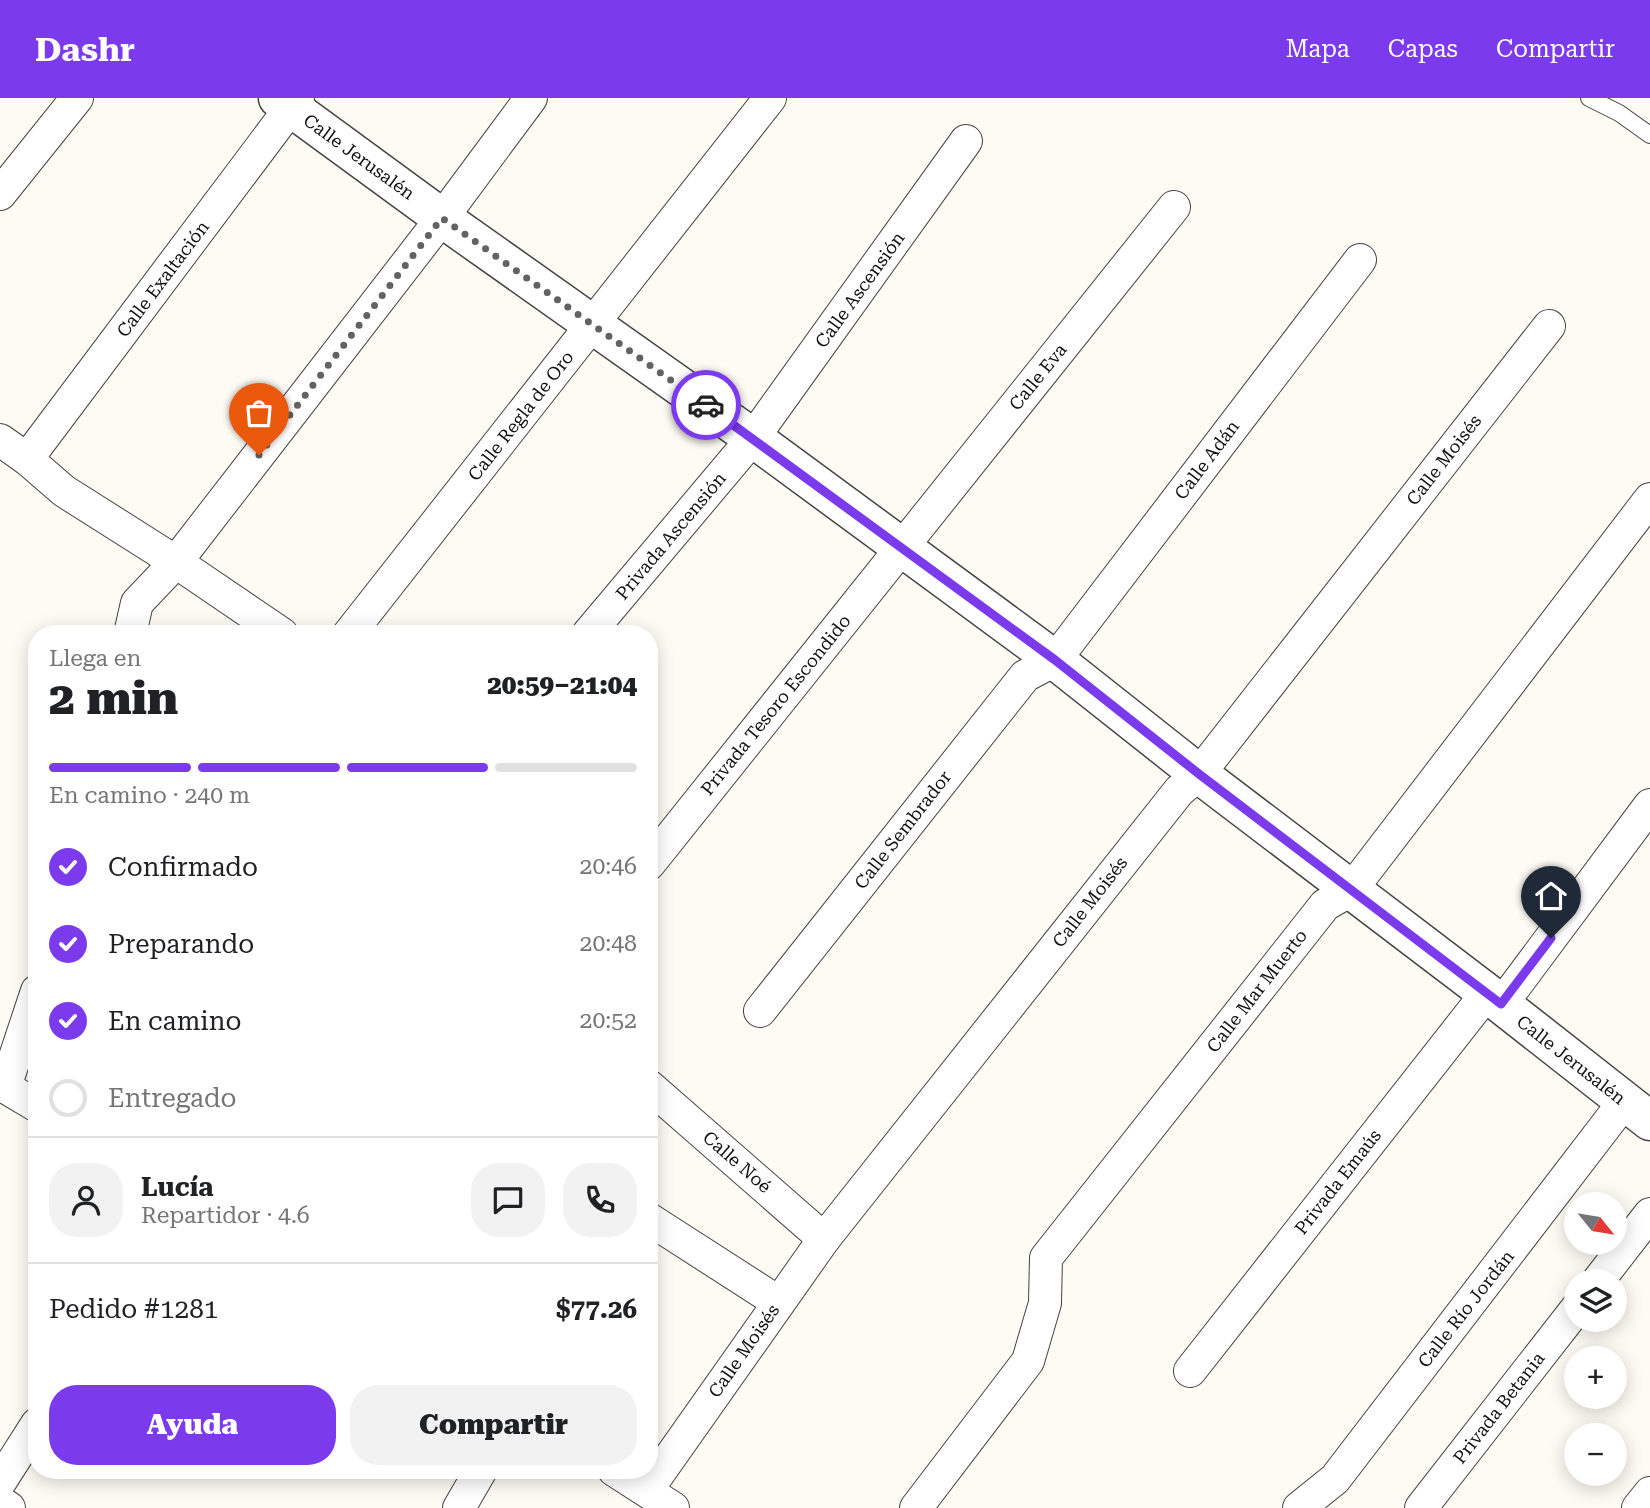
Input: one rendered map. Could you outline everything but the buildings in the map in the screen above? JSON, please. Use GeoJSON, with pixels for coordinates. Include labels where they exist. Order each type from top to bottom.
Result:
{"type":"FeatureCollection","features":[{"type":"Feature","properties":{"kind":"street"},"geometry":{"type":"LineString","coordinates":[[0,194],[77,98]]}},
{"type":"Feature","properties":{"kind":"street"},"geometry":{"type":"LineString","coordinates":[[132,625],[137,603],[176,562],[442,218],[531,98]]}},
{"type":"Feature","properties":{"kind":"street","name":"Calle Regla de Oro"},"geometry":{"type":"LineString","coordinates":[[356,625],[770,98]]}},
{"type":"Feature","properties":{"kind":"street","name":"Calle Jerusalén"},"geometry":{"type":"LineString","coordinates":[[290,101],[442,218],[753,438],[1055,660],[1643,1115]]}},
{"type":"Feature","properties":{"kind":"street","name":"Calle Exaltación"},"geometry":{"type":"LineString","coordinates":[[27,459],[290,101]]}},
{"type":"Feature","properties":{"kind":"street","name":"Calle Ascensión"},"geometry":{"type":"LineString","coordinates":[[753,438],[966,141]]}},
{"type":"Feature","properties":{"kind":"street","name":"Calle Eva"},"geometry":{"type":"LineString","coordinates":[[902,547],[1174,207]]}},
{"type":"Feature","properties":{"kind":"street","name":"Calle Adán"},"geometry":{"type":"LineString","coordinates":[[1055,660],[1360,260]]}},
{"type":"Feature","properties":{"kind":"street","name":"Calle Moisés"},"geometry":{"type":"LineString","coordinates":[[658,1474],[824,1239],[1179,791],[1199,774],[1549,326]]}},
{"type":"Feature","properties":{"kind":"street","name":"Privada Ascensión"},"geometry":{"type":"LineString","coordinates":[[596,625],[753,438]]}},
{"type":"Feature","properties":{"kind":"street"},"geometry":{"type":"LineString","coordinates":[[0,440],[64,491],[269,625]]}},
{"type":"Feature","properties":{"kind":"street","name":"Calle Mar Muerto"},"geometry":{"type":"LineString","coordinates":[[916,1508],[1028,1361],[1045,1303],[1046,1258],[1325,905],[1350,890],[1650,499]]}},
{"type":"Feature","properties":{"kind":"street","name":"Privada Tesoro Escondido"},"geometry":{"type":"LineString","coordinates":[[658,852],[902,547]]}},
{"type":"Feature","properties":{"kind":"street","name":"Calle Sembrador"},"geometry":{"type":"LineString","coordinates":[[760,1011],[1025,676],[1055,660]]}},
{"type":"Feature","properties":{"kind":"street","name":"Privada Emaús"},"geometry":{"type":"LineString","coordinates":[[1190,1371],[1650,806]]}},
{"type":"Feature","properties":{"kind":"street"},"geometry":{"type":"LineString","coordinates":[[28,1015],[2,1085],[28,1101]]}},
{"type":"Feature","properties":{"kind":"street","name":"Calle Noé"},"geometry":{"type":"LineString","coordinates":[[658,1094],[824,1239]]}},
{"type":"Feature","properties":{"kind":"street","name":"Calle Río Jordán"},"geometry":{"type":"LineString","coordinates":[[1299,1508],[1335,1479],[1643,1115]]}},
{"type":"Feature","properties":{"kind":"street"},"geometry":{"type":"LineString","coordinates":[[1607,1269],[1650,1214]]}},
{"type":"Feature","properties":{"kind":"street"},"geometry":{"type":"LineString","coordinates":[[658,1225],[778,1302]]}},
{"type":"Feature","properties":{"kind":"street","name":"Privada Betania"},"geometry":{"type":"LineString","coordinates":[[1421,1508],[1564,1325]]}},
{"type":"Feature","properties":{"kind":"street"},"geometry":{"type":"LineString","coordinates":[[0,1482],[28,1438]]}},
{"type":"Feature","properties":{"kind":"street"},"geometry":{"type":"LineString","coordinates":[[459,1508],[476,1479]]}},
{"type":"Feature","properties":{"kind":"street"},"geometry":{"type":"LineString","coordinates":[[629,1479],[673,1508]]}},
{"type":"Feature","properties":{"kind":"street","name":"Calle Moisés"},"geometry":{"type":"LineString","coordinates":[[647,1490],[655,1479]]}},
{"type":"Feature","properties":{"kind":"street"},"geometry":{"type":"LineString","coordinates":[[1638,1508],[1650,1493]]}},
{"type":"Feature","properties":{"kind":"street"},"geometry":{"type":"LineString","coordinates":[[0,1503],[9,1508]]}},
{"type":"Feature","properties":{"kind":"lane"},"geometry":{"type":"LineString","coordinates":[[1589,98],[1619,113],[1650,135]]}},
{"type":"Feature","properties":{"kind":"way so far"},"geometry":{"type":"LineString","coordinates":[[259,455],[442,218],[706,405]]}},
{"type":"Feature","properties":{"kind":"route"},"geometry":{"type":"LineString","coordinates":[[706,405],[1055,660],[1199,774],[1501,1004],[1551,938]]}}]}
